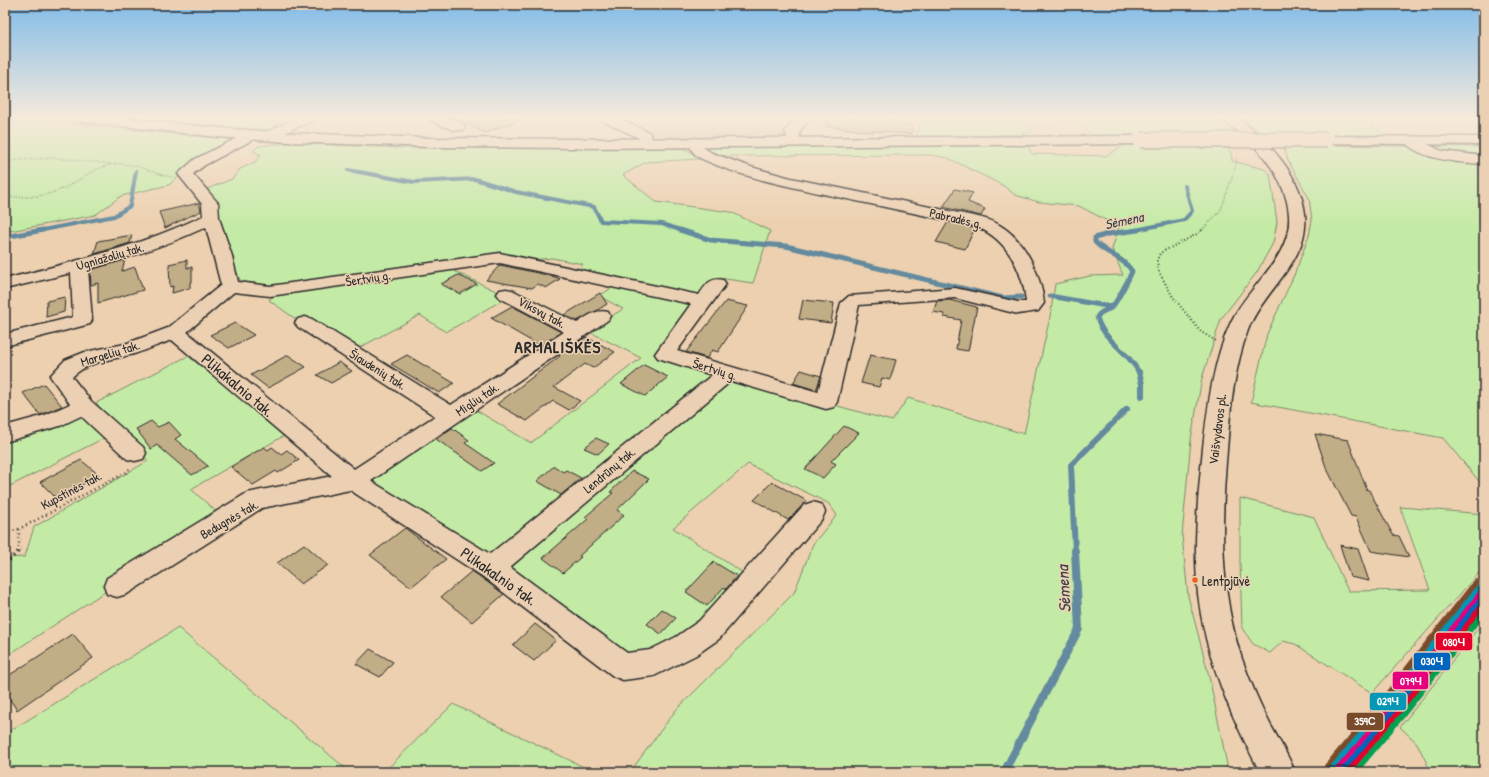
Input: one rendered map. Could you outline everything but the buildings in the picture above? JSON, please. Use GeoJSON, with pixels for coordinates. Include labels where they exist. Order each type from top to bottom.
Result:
{"type":"FeatureCollection","features":[{"type":"Feature","properties":{"kind":"main road","name":"Vaišvydavos pl."},"geometry":{"type":"LineString","coordinates":[[1267,153],[1281,173],[1290,190],[1297,214],[1296,233],[1293,246],[1273,277],[1252,303],[1242,320],[1231,347],[1220,399],[1212,472],[1210,526],[1211,584],[1216,617],[1227,661],[1249,715],[1278,772]]}},
{"type":"Feature","properties":{"kind":"street"},"geometry":{"type":"LineString","coordinates":[[216,153],[202,159],[191,167],[185,174],[210,203],[211,218],[223,256],[230,286]]}},
{"type":"Feature","properties":{"kind":"street","name":"Pabradės g."},"geometry":{"type":"LineString","coordinates":[[704,153],[707,156],[757,173],[978,222],[990,226],[998,231],[1017,252],[1035,293],[1035,303],[1031,307],[1025,309],[955,293],[855,300],[850,303],[826,402]]}},
{"type":"Feature","properties":{"kind":"street"},"geometry":{"type":"LineString","coordinates":[[1433,153],[1449,157],[1484,160]]}},
{"type":"Feature","properties":{"kind":"street","name":"Ugniažolių tak."},"geometry":{"type":"LineString","coordinates":[[5,284],[79,266],[142,248],[183,233],[211,218]]}},
{"type":"Feature","properties":{"kind":"street","name":"Šertvių g."},"geometry":{"type":"LineString","coordinates":[[230,286],[270,291],[500,258],[702,301]]}},
{"type":"Feature","properties":{"kind":"street"},"geometry":{"type":"LineString","coordinates":[[5,340],[83,320],[79,266]]}},
{"type":"Feature","properties":{"kind":"street","name":"Šertvių g."},"geometry":{"type":"LineString","coordinates":[[717,284],[702,301],[665,354],[826,402]]}},
{"type":"Feature","properties":{"kind":"street","name":"Margelių tak."},"geometry":{"type":"LineString","coordinates":[[135,453],[83,406],[60,376],[72,365],[92,356],[129,349],[175,332],[230,286]]}},
{"type":"Feature","properties":{"kind":"street","name":"Viksvų tak."},"geometry":{"type":"LineString","coordinates":[[506,294],[578,331]]}},
{"type":"Feature","properties":{"kind":"street","name":"Miglių tak."},"geometry":{"type":"LineString","coordinates":[[353,481],[601,316]]}},
{"type":"Feature","properties":{"kind":"street","name":"Šiaudenių tak."},"geometry":{"type":"LineString","coordinates":[[305,323],[452,416]]}},
{"type":"Feature","properties":{"kind":"street","name":"Plikakalnio tak."},"geometry":{"type":"LineString","coordinates":[[175,332],[353,481],[491,568],[623,667],[654,664],[686,646],[709,630],[813,512]]}},
{"type":"Feature","properties":{"kind":"street","name":"Lendrūnų tak."},"geometry":{"type":"LineString","coordinates":[[491,568],[727,373]]}},
{"type":"Feature","properties":{"kind":"street"},"geometry":{"type":"LineString","coordinates":[[5,434],[52,421],[83,406]]}},
{"type":"Feature","properties":{"kind":"street","name":"Bedugnės tak."},"geometry":{"type":"LineString","coordinates":[[117,586],[256,500],[353,481]]}},
{"type":"Feature","properties":{"kind":"path"},"geometry":{"type":"LineString","coordinates":[[1231,347],[1216,342],[1201,332],[1173,296],[1159,272],[1157,261],[1160,252],[1199,233],[1221,210],[1237,162],[1235,156]]}},
{"type":"Feature","properties":{"kind":"path"},"geometry":{"type":"LineString","coordinates":[[5,161],[56,158],[136,167],[172,178],[185,174]]}},
{"type":"Feature","properties":{"kind":"path"},"geometry":{"type":"LineString","coordinates":[[5,197],[38,197],[51,194],[104,167],[115,164]]}},
{"type":"Feature","properties":{"kind":"path","name":"Kupstinės tak."},"geometry":{"type":"LineString","coordinates":[[5,533],[19,529],[127,472],[134,462],[135,453]]}},
{"type":"Feature","properties":{"kind":"path"},"geometry":{"type":"LineString","coordinates":[[5,564],[19,552],[19,529]]}},
{"type":"Feature","properties":{"kind":"green space"},"geometry":{"type":"Polygon","coordinates":[[[5,153],[211,153],[196,160],[169,185],[121,196],[95,215],[5,232],[5,153]]]}},
{"type":"Feature","properties":{"kind":"green space"},"geometry":{"type":"Polygon","coordinates":[[[258,153],[692,153],[699,159],[646,162],[623,175],[656,202],[731,212],[770,231],[753,283],[719,278],[702,295],[694,295],[579,270],[583,264],[552,258],[530,260],[506,255],[276,287],[252,285],[240,280],[226,243],[217,208],[207,189],[232,179],[240,169],[255,162],[261,155],[258,153]]]}},
{"type":"Feature","properties":{"kind":"green space"},"geometry":{"type":"Polygon","coordinates":[[[710,153],[1032,153],[1106,156],[1110,153],[1231,153],[1232,161],[1264,169],[1270,174],[1277,222],[1273,243],[1257,272],[1221,319],[1202,378],[1191,439],[1182,536],[1188,596],[1209,676],[1227,765],[1224,772],[630,772],[676,710],[794,593],[813,544],[837,515],[828,503],[748,464],[673,528],[748,576],[704,627],[625,661],[371,480],[474,409],[531,443],[641,358],[588,331],[623,309],[599,296],[615,286],[698,303],[660,357],[892,421],[908,398],[1024,434],[1050,317],[1055,284],[1090,276],[1123,275],[1112,249],[1119,227],[1079,206],[1039,202],[1015,195],[1004,186],[948,158],[931,155],[724,156],[710,153]]]}},
{"type":"Feature","properties":{"kind":"green space"},"geometry":{"type":"Polygon","coordinates":[[[1286,153],[1484,153],[1484,216],[1479,219],[1484,226],[1484,487],[1443,438],[1251,402],[1267,334],[1295,273],[1309,236],[1312,220],[1309,198],[1286,153]]]}},
{"type":"Feature","properties":{"kind":"green space"},"geometry":{"type":"Polygon","coordinates":[[[448,268],[508,297],[446,332],[420,315],[346,355],[269,300],[278,293],[448,268]]]}},
{"type":"Feature","properties":{"kind":"green space"},"geometry":{"type":"Polygon","coordinates":[[[188,356],[287,434],[191,489],[221,516],[5,657],[5,537],[7,537],[7,558],[25,557],[34,527],[148,461],[96,403],[188,356]]]}},
{"type":"Feature","properties":{"kind":"green space"},"geometry":{"type":"Polygon","coordinates":[[[82,414],[104,438],[12,485],[5,486],[5,440],[82,414]]]}},
{"type":"Feature","properties":{"kind":"green space"},"geometry":{"type":"Polygon","coordinates":[[[1240,498],[1314,517],[1348,591],[1430,590],[1400,507],[1484,514],[1484,567],[1372,693],[1295,644],[1283,641],[1270,653],[1253,644],[1242,628],[1240,498]]]}},
{"type":"Feature","properties":{"kind":"green space"},"geometry":{"type":"Polygon","coordinates":[[[1484,621],[1484,772],[1431,772],[1417,743],[1400,727],[1484,621]]]}},
{"type":"Feature","properties":{"kind":"green space"},"geometry":{"type":"Polygon","coordinates":[[[178,628],[350,772],[5,772],[5,734],[178,628]]]}},
{"type":"Feature","properties":{"kind":"green space"},"geometry":{"type":"Polygon","coordinates":[[[453,704],[594,772],[384,772],[453,704]]]}},
{"type":"Feature","properties":{"kind":"waterway"},"geometry":{"type":"LineString","coordinates":[[348,170],[414,182],[475,179],[516,192],[594,207],[601,221],[662,224],[680,230]]}},
{"type":"Feature","properties":{"kind":"waterway"},"geometry":{"type":"LineString","coordinates":[[38,231],[114,216],[130,206],[136,171]]}},
{"type":"Feature","properties":{"kind":"waterway","name":"Sėmena"},"geometry":{"type":"LineString","coordinates":[[1132,231],[1184,220],[1192,211],[1185,186]]}},
{"type":"Feature","properties":{"kind":"waterway"},"geometry":{"type":"LineString","coordinates":[[5,237],[43,230]]}},
{"type":"Feature","properties":{"kind":"waterway"},"geometry":{"type":"LineString","coordinates":[[680,230],[711,240],[786,246],[1003,298],[1021,297]]}},
{"type":"Feature","properties":{"kind":"waterway","name":"Sėmena"},"geometry":{"type":"LineString","coordinates":[[1132,231],[1138,230]]}},
{"type":"Feature","properties":{"kind":"waterway","name":"Sėmena"},"geometry":{"type":"LineString","coordinates":[[1112,307],[1123,290],[1132,271],[1124,262],[1099,246],[1095,242],[1095,238],[1108,234],[1132,231]]}},
{"type":"Feature","properties":{"kind":"waterway"},"geometry":{"type":"LineString","coordinates":[[1050,296],[1112,307]]}},
{"type":"Feature","properties":{"kind":"waterway","name":"Sėmena"},"geometry":{"type":"LineString","coordinates":[[1112,307],[1097,317],[1100,325],[1110,339],[1135,365],[1139,373]]}},
{"type":"Feature","properties":{"kind":"waterway","name":"Sėmena"},"geometry":{"type":"LineString","coordinates":[[1139,372],[1142,384],[1142,396]]}},
{"type":"Feature","properties":{"kind":"waterway","name":"Sėmena"},"geometry":{"type":"LineString","coordinates":[[1075,552],[1071,465],[1127,409]]}},
{"type":"Feature","properties":{"kind":"waterway","name":"Sėmena"},"geometry":{"type":"LineString","coordinates":[[1004,772],[1079,629],[1075,551]]}},
{"type":"Feature","properties":{"kind":"transit line","name":"359С"},"geometry":{"type":"LineString","coordinates":[[1327,766],[1381,702],[1476,582]]}},
{"type":"Feature","properties":{"kind":"transit line","name":"029Ч"},"geometry":{"type":"LineString","coordinates":[[1331,769],[1385,705],[1480,585]]}},
{"type":"Feature","properties":{"kind":"transit line","name":"079Ч"},"geometry":{"type":"LineString","coordinates":[[1335,772],[1389,708],[1484,588]]}},
{"type":"Feature","properties":{"kind":"transit line","name":"030Ч"},"geometry":{"type":"LineString","coordinates":[[1342,772],[1393,711],[1484,596]]}},
{"type":"Feature","properties":{"kind":"transit line","name":"080Ч"},"geometry":{"type":"LineString","coordinates":[[1348,772],[1397,714],[1484,604]]}},
{"type":"Feature","properties":{"kind":"transit line"},"geometry":{"type":"LineString","coordinates":[[1355,772],[1401,717],[1484,612]]}},
{"type":"Feature","properties":{"kind":"place","name":"Lentpjūvė"},"geometry":{"type":"Point","coordinates":[1195,580]}},
{"type":"Feature","properties":{"kind":"district","name":"ARMALIŠKĖS"},"geometry":{"type":"Point","coordinates":[558,346]}}]}
